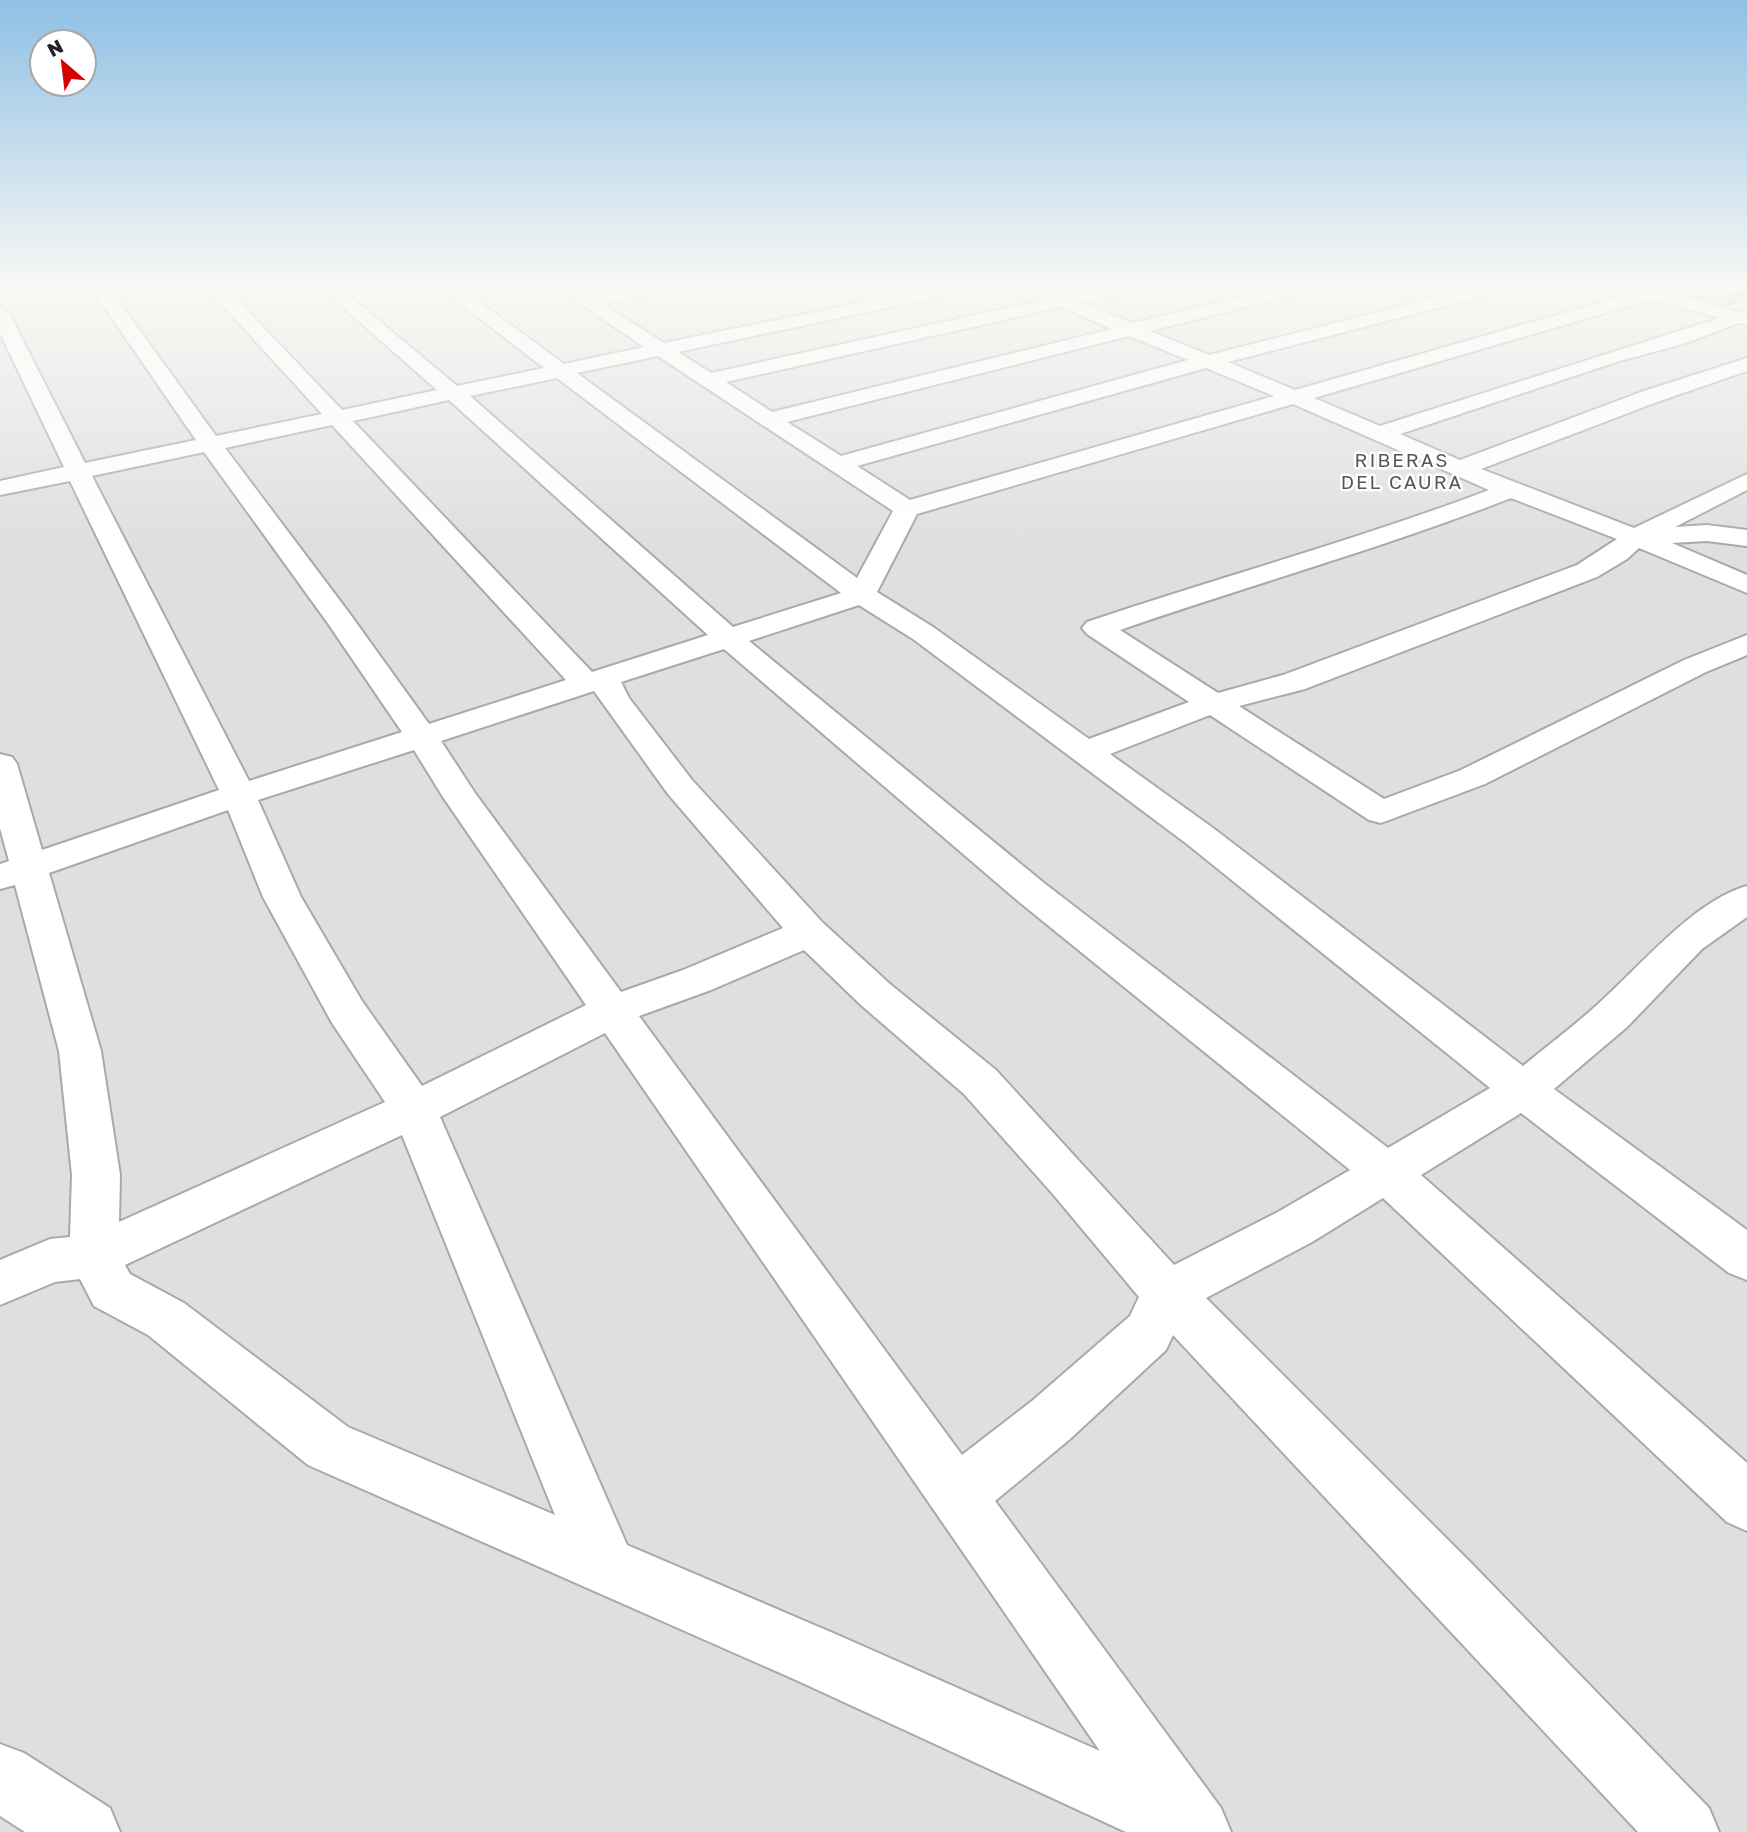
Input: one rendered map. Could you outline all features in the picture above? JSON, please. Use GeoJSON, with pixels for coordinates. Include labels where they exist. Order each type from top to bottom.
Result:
{"type":"FeatureCollection","features":[{"type":"Feature","properties":{"kind":"street"},"geometry":{"type":"LineString","coordinates":[[30,373],[239,795],[282,897],[347,1012],[414,1109],[605,1564]]}},
{"type":"Feature","properties":{"kind":"street"},"geometry":{"type":"LineString","coordinates":[[160,373],[423,737],[460,797],[1195,1830]]}},
{"type":"Feature","properties":{"kind":"street"},"geometry":{"type":"LineString","coordinates":[[294,373],[614,700],[680,787],[809,932],[876,995],[980,1082],[1069,1179],[1167,1293],[1452,1586],[1685,1832]]}},
{"type":"Feature","properties":{"kind":"street"},"geometry":{"type":"LineString","coordinates":[[431,373],[789,691],[1031,892],[1387,1173],[1747,1502]]}},
{"type":"Feature","properties":{"kind":"street"},"geometry":{"type":"LineString","coordinates":[[0,488],[546,373]]}},
{"type":"Feature","properties":{"kind":"street"},"geometry":{"type":"LineString","coordinates":[[568,373],[862,595],[923,633],[1200,836],[1523,1090],[1747,1258]]}},
{"type":"Feature","properties":{"kind":"street"},"geometry":{"type":"LineString","coordinates":[[699,373],[908,509]]}},
{"type":"Feature","properties":{"kind":"street"},"geometry":{"type":"LineString","coordinates":[[707,380],[736,373]]}},
{"type":"Feature","properties":{"kind":"street"},"geometry":{"type":"LineString","coordinates":[[767,419],[952,373]]}},
{"type":"Feature","properties":{"kind":"street"},"geometry":{"type":"LineString","coordinates":[[837,464],[1060,400],[1165,373]]}},
{"type":"Feature","properties":{"kind":"street"},"geometry":{"type":"LineString","coordinates":[[1238,373],[1460,469],[1635,537],[1747,585]]}},
{"type":"Feature","properties":{"kind":"street"},"geometry":{"type":"LineString","coordinates":[[14,872],[239,795],[862,595],[908,509],[1371,373]]}},
{"type":"Feature","properties":{"kind":"street"},"geometry":{"type":"LineString","coordinates":[[1378,434],[1562,373]]}},
{"type":"Feature","properties":{"kind":"street"},"geometry":{"type":"LineString","coordinates":[[1460,469],[1721,373]]}},
{"type":"Feature","properties":{"kind":"street"},"geometry":{"type":"LineString","coordinates":[[1085,753],[1128,734],[1214,703],[1294,682],[1587,571],[1618,553],[1635,537],[1747,481]]}},
{"type":"Feature","properties":{"kind":"street"},"geometry":{"type":"LineString","coordinates":[[1511,490],[1417,526],[1214,588],[1097,628],[1381,812],[1474,777],[1695,666],[1747,644]]}},
{"type":"Feature","properties":{"kind":"street"},"geometry":{"type":"LineString","coordinates":[[1705,501],[1746,531]]}},
{"type":"Feature","properties":{"kind":"street"},"geometry":{"type":"LineString","coordinates":[[1635,537],[1746,531]]}},
{"type":"Feature","properties":{"kind":"street"},"geometry":{"type":"LineString","coordinates":[[0,764],[14,872],[80,1052],[96,1175],[94,1256],[112,1290],[166,1319],[328,1446],[605,1564],[1195,1830]]}},
{"type":"Feature","properties":{"kind":"street"},"geometry":{"type":"LineString","coordinates":[[957,1495],[1051,1420],[1148,1333],[1167,1293],[1295,1227],[1523,1090],[1612,1016],[1688,940],[1747,898]]}},
{"type":"Feature","properties":{"kind":"street"},"geometry":{"type":"LineString","coordinates":[[0,1283],[50,1261],[94,1256],[414,1109],[613,1010],[697,980],[809,932]]}},
{"type":"Feature","properties":{"kind":"street"},"geometry":{"type":"LineString","coordinates":[[0,1777],[86,1832]]}},
{"type":"Feature","properties":{"kind":"shaded area"},"geometry":{"type":"Polygon","coordinates":[[[0,373],[1747,373],[1747,1832],[0,1832],[0,373]]]}},
{"type":"Feature","properties":{"kind":"district","name":"RIBERAS DEL CAURA"},"geometry":{"type":"Point","coordinates":[1402,470]}}]}
